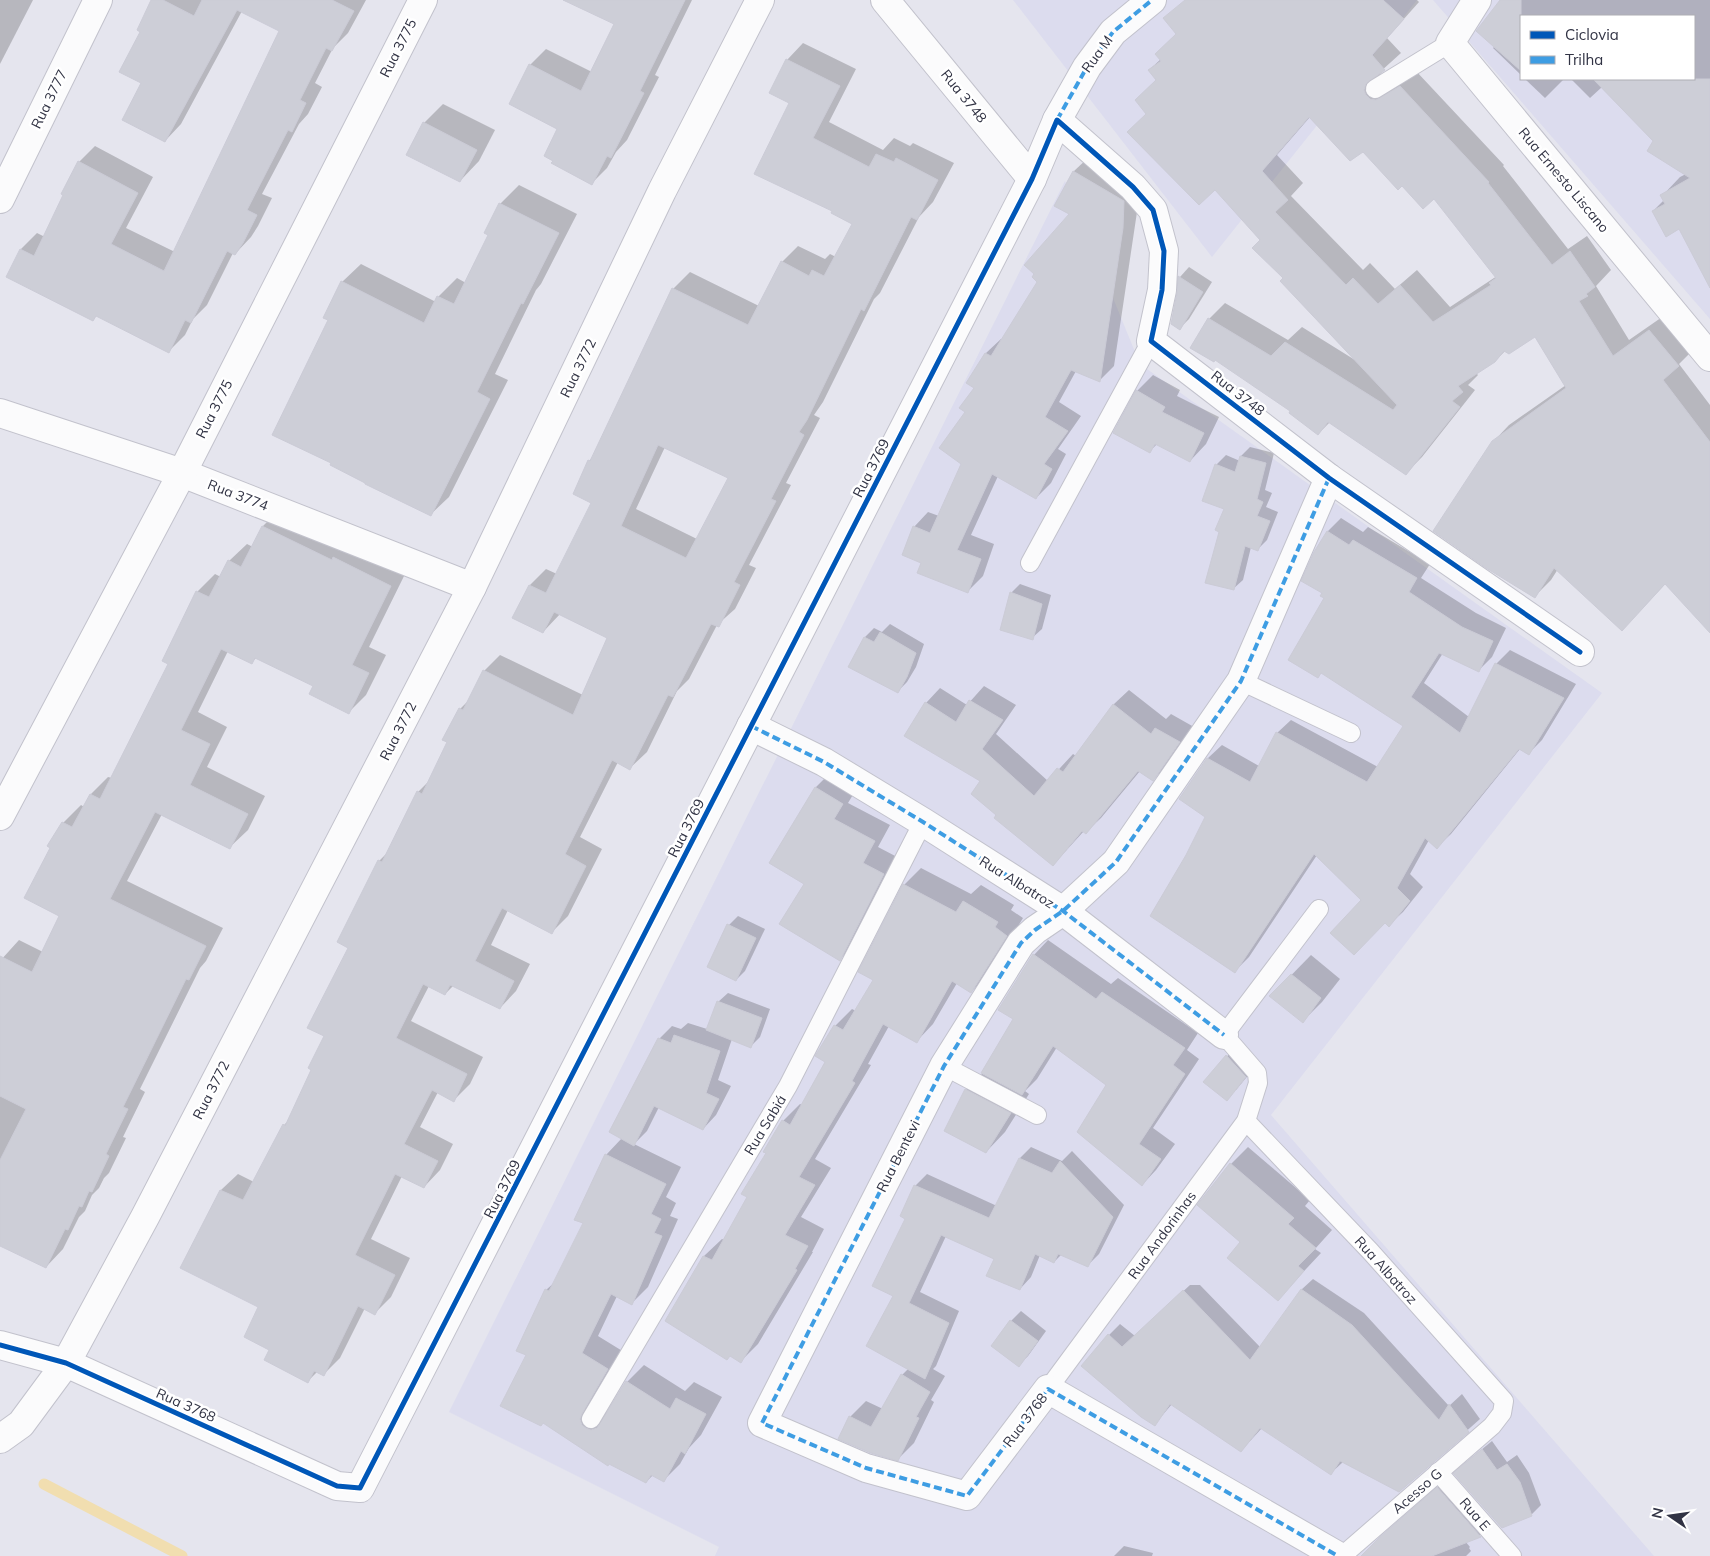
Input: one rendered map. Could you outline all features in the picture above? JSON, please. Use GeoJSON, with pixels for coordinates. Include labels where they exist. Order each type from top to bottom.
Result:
{"type":"FeatureCollection","features":[{"type":"Feature","properties":{"kind":"street","name":"Rua 3777"},"geometry":{"type":"LineString","coordinates":[[0,199],[98,0]]}},
{"type":"Feature","properties":{"kind":"street","name":"Rua 3775"},"geometry":{"type":"LineString","coordinates":[[0,816],[182,472],[423,0]]}},
{"type":"Feature","properties":{"kind":"street","name":"Rua 3772"},"geometry":{"type":"LineString","coordinates":[[0,1439],[22,1424],[66,1363],[150,1208],[472,587],[662,191],[760,0]]}},
{"type":"Feature","properties":{"kind":"street","name":"Rua 3748"},"geometry":{"type":"LineString","coordinates":[[885,0],[1032,179]]}},
{"type":"Feature","properties":{"kind":"street","name":"Rua M"},"geometry":{"type":"LineString","coordinates":[[1057,120],[1086,67],[1113,32],[1152,0]]}},
{"type":"Feature","properties":{"kind":"street"},"geometry":{"type":"LineString","coordinates":[[1450,43],[1477,0]]}},
{"type":"Feature","properties":{"kind":"street","name":"Rua Ernesto Liscano"},"geometry":{"type":"LineString","coordinates":[[1450,43],[1710,357]]}},
{"type":"Feature","properties":{"kind":"street"},"geometry":{"type":"LineString","coordinates":[[1032,179],[1057,120],[1133,187],[1153,210],[1164,251],[1162,290],[1151,341]]}},
{"type":"Feature","properties":{"kind":"street","name":"Rua 3769"},"geometry":{"type":"LineString","coordinates":[[360,1488],[1032,179]]}},
{"type":"Feature","properties":{"kind":"street","name":"Rua 3748"},"geometry":{"type":"LineString","coordinates":[[1151,341],[1329,478],[1580,652]]}},
{"type":"Feature","properties":{"kind":"street","name":"Rua 3774"},"geometry":{"type":"LineString","coordinates":[[0,413],[182,472],[472,587]]}},
{"type":"Feature","properties":{"kind":"street","name":"Rua Bentevi"},"geometry":{"type":"LineString","coordinates":[[762,1423],[944,1066],[1021,944],[1035,930],[1063,911],[1116,862],[1240,680],[1329,478]]}},
{"type":"Feature","properties":{"kind":"street","name":"Rua Albatroz"},"geometry":{"type":"LineString","coordinates":[[751,726],[824,762],[1063,911],[1224,1035]]}},
{"type":"Feature","properties":{"kind":"street","name":"Rua 3768"},"geometry":{"type":"LineString","coordinates":[[0,1344],[66,1363],[337,1486],[360,1488]]}},
{"type":"Feature","properties":{"kind":"street","name":"Rua 3768"},"geometry":{"type":"LineString","coordinates":[[762,1423],[866,1468],[966,1496],[1048,1389],[1340,1556]]}},
{"type":"Feature","properties":{"kind":"lane"},"geometry":{"type":"LineString","coordinates":[[1375,88],[1450,43]]}},
{"type":"Feature","properties":{"kind":"lane"},"geometry":{"type":"LineString","coordinates":[[1030,563],[1151,341]]}},
{"type":"Feature","properties":{"kind":"lane"},"geometry":{"type":"LineString","coordinates":[[1240,680],[1351,733]]}},
{"type":"Feature","properties":{"kind":"lane","name":"Rua Sabiá"},"geometry":{"type":"LineString","coordinates":[[591,1419],[788,1086],[923,822]]}},
{"type":"Feature","properties":{"kind":"lane"},"geometry":{"type":"LineString","coordinates":[[1224,1035],[1319,909]]}},
{"type":"Feature","properties":{"kind":"lane","name":"Rua Albatroz"},"geometry":{"type":"LineString","coordinates":[[1224,1035],[1257,1073]]}},
{"type":"Feature","properties":{"kind":"lane"},"geometry":{"type":"LineString","coordinates":[[944,1066],[1037,1115]]}},
{"type":"Feature","properties":{"kind":"lane","name":"Rua Andorinhas"},"geometry":{"type":"LineString","coordinates":[[1048,1389],[1246,1121],[1258,1084],[1257,1073]]}},
{"type":"Feature","properties":{"kind":"lane","name":"Rua Albatroz"},"geometry":{"type":"LineString","coordinates":[[1246,1121],[1370,1251],[1504,1401],[1502,1413],[1492,1426]]}},
{"type":"Feature","properties":{"kind":"lane","name":"Acesso G"},"geometry":{"type":"LineString","coordinates":[[1340,1556],[1492,1426]]}},
{"type":"Feature","properties":{"kind":"lane","name":"Rua E"},"geometry":{"type":"LineString","coordinates":[[1438,1472],[1512,1556]]}},
{"type":"Feature","properties":{"kind":"shaded area"},"geometry":{"type":"Polygon","coordinates":[[[1013,0],[1417,0],[1212,257],[1013,0]]]}},
{"type":"Feature","properties":{"kind":"shaded area"},"geometry":{"type":"Polygon","coordinates":[[[1433,0],[1710,0],[1710,319],[1433,0]]]}},
{"type":"Feature","properties":{"kind":"shaded area"},"geometry":{"type":"Polygon","coordinates":[[[1065,181],[1140,364],[1602,693],[1271,1115],[1654,1556],[715,1556],[719,1547],[449,1412],[1065,181]]]}},
{"type":"Feature","properties":{"kind":"building"},"geometry":{"type":"Polygon","coordinates":[[[151,0],[163,0],[194,16],[202,0],[332,0],[354,11],[332,51],[326,48],[300,100],[306,103],[292,132],[288,130],[247,210],[257,215],[243,243],[235,255],[227,251],[191,323],[185,320],[169,353],[96,316],[93,321],[6,277],[20,249],[34,256],[63,195],[61,194],[78,161],[138,193],[111,244],[164,271],[279,31],[237,10],[165,142],[122,120],[141,83],[119,72],[140,32],[137,30],[151,0]]]}},
{"type":"Feature","properties":{"kind":"building"},"geometry":{"type":"Polygon","coordinates":[[[563,0],[685,0],[640,91],[644,93],[611,158],[607,156],[592,185],[551,163],[553,161],[544,156],[557,129],[509,104],[529,64],[581,91],[614,24],[563,0]]]}},
{"type":"Feature","properties":{"kind":"building"},"geometry":{"type":"Polygon","coordinates":[[[1185,0],[1383,0],[1404,19],[1372,55],[1385,70],[1366,84],[1364,90],[1366,95],[1370,99],[1376,100],[1400,86],[1489,182],[1552,265],[1570,251],[1595,287],[1586,294],[1588,296],[1579,301],[1613,356],[1649,330],[1679,366],[1663,380],[1710,442],[1710,633],[1665,584],[1622,631],[1554,568],[1535,598],[1486,568],[1433,531],[1492,441],[1566,388],[1535,337],[1509,354],[1504,351],[1495,362],[1458,386],[1463,392],[1452,401],[1460,407],[1406,475],[1328,422],[1318,435],[1289,413],[1290,411],[1215,360],[1214,362],[1190,348],[1208,318],[1271,356],[1285,342],[1393,410],[1397,405],[1280,281],[1283,278],[1252,248],[1260,240],[1215,190],[1199,205],[1127,132],[1146,114],[1135,100],[1156,80],[1148,70],[1161,61],[1155,54],[1176,34],[1163,18],[1185,0]],[[1309,117],[1262,171],[1288,200],[1275,212],[1346,285],[1353,278],[1378,304],[1400,285],[1433,322],[1491,285],[1489,283],[1496,278],[1434,199],[1423,209],[1402,186],[1398,190],[1363,152],[1350,161],[1309,117]]]}},
{"type":"Feature","properties":{"kind":"building"},"geometry":{"type":"Polygon","coordinates":[[[1500,0],[1521,0],[1520,70],[1476,31],[1500,0]]]}},
{"type":"Feature","properties":{"kind":"building"},"geometry":{"type":"Polygon","coordinates":[[[786,59],[840,86],[813,138],[869,167],[876,154],[894,162],[896,158],[938,180],[917,220],[911,217],[864,311],[861,309],[807,420],[799,432],[804,435],[771,499],[776,501],[734,582],[740,585],[719,627],[711,624],[673,697],[668,695],[630,770],[612,760],[565,854],[586,866],[552,934],[502,908],[475,961],[514,981],[500,1009],[450,985],[445,995],[423,984],[396,1038],[467,1074],[454,1102],[432,1090],[404,1144],[438,1161],[424,1188],[395,1174],[355,1255],[395,1275],[375,1315],[358,1306],[324,1376],[314,1371],[308,1383],[264,1360],[269,1350],[244,1337],[258,1307],[180,1268],[220,1190],[243,1200],[283,1124],[285,1126],[311,1070],[308,1068],[324,1036],[307,1028],[348,948],[337,942],[378,860],[382,862],[417,791],[422,794],[447,742],[442,740],[459,708],[463,710],[483,670],[573,715],[607,638],[554,612],[543,633],[512,618],[529,585],[546,593],[591,503],[573,494],[672,288],[748,325],[781,261],[809,276],[812,270],[824,276],[852,224],[831,213],[832,211],[754,174],[789,103],[769,93],[786,59]],[[658,445],[621,526],[686,558],[728,478],[658,445]]]}},
{"type":"Feature","properties":{"kind":"building"},"geometry":{"type":"Polygon","coordinates":[[[1710,79],[1710,288],[1679,229],[1666,237],[1652,211],[1665,204],[1660,195],[1690,178],[1647,151],[1653,141],[1594,80],[1710,79]]]}},
{"type":"Feature","properties":{"kind":"building"},"geometry":{"type":"Polygon","coordinates":[[[423,122],[477,150],[460,182],[406,155],[423,122]]]}},
{"type":"Feature","properties":{"kind":"building"},"geometry":{"type":"Polygon","coordinates":[[[1073,171],[1124,201],[1123,228],[1100,382],[1071,370],[1045,417],[1068,431],[1044,464],[1052,469],[1036,499],[992,474],[957,550],[981,559],[968,593],[917,573],[921,563],[902,555],[913,526],[930,533],[961,464],[939,448],[965,412],[959,408],[974,388],[966,383],[985,353],[991,356],[1037,282],[1032,277],[1034,274],[1024,265],[1069,214],[1054,206],[1073,171]]]}},
{"type":"Feature","properties":{"kind":"building"},"geometry":{"type":"Polygon","coordinates":[[[499,203],[559,233],[523,304],[521,303],[477,392],[490,399],[431,516],[365,484],[330,465],[331,463],[272,435],[328,320],[323,318],[341,281],[424,323],[437,296],[454,304],[488,235],[484,233],[499,203]]]}},
{"type":"Feature","properties":{"kind":"building"},"geometry":{"type":"Polygon","coordinates":[[[1178,276],[1203,292],[1180,330],[1171,324],[1178,276]]]}},
{"type":"Feature","properties":{"kind":"building"},"geometry":{"type":"Polygon","coordinates":[[[1136,390],[1165,407],[1162,412],[1204,433],[1190,462],[1155,444],[1150,453],[1113,433],[1136,390]]]}},
{"type":"Feature","properties":{"kind":"building"},"geometry":{"type":"Polygon","coordinates":[[[1240,456],[1266,463],[1257,499],[1263,502],[1257,516],[1270,521],[1258,551],[1245,546],[1234,590],[1205,583],[1219,532],[1215,530],[1224,509],[1202,501],[1215,464],[1235,472],[1240,456]]]}},
{"type":"Feature","properties":{"kind":"building"},"geometry":{"type":"Polygon","coordinates":[[[262,526],[332,560],[333,557],[391,586],[352,665],[369,673],[349,714],[309,694],[313,686],[255,658],[252,664],[221,649],[181,730],[210,744],[190,785],[248,814],[230,849],[155,812],[110,899],[206,946],[189,980],[186,979],[123,1107],[128,1109],[106,1154],[109,1156],[92,1192],[89,1191],[82,1207],[79,1206],[68,1230],[65,1229],[46,1268],[0,1246],[0,1160],[26,1109],[0,1096],[0,956],[32,972],[59,916],[24,898],[50,848],[47,846],[62,822],[72,827],[90,794],[100,799],[168,664],[162,661],[196,591],[209,597],[228,560],[241,567],[262,526]]]}},
{"type":"Feature","properties":{"kind":"building"},"geometry":{"type":"Polygon","coordinates":[[[1327,531],[1349,545],[1353,540],[1417,578],[1409,592],[1462,627],[1493,641],[1479,672],[1439,653],[1411,697],[1460,733],[1495,663],[1564,698],[1529,755],[1519,749],[1437,849],[1425,838],[1397,888],[1410,901],[1389,927],[1385,923],[1354,955],[1330,933],[1361,900],[1314,854],[1235,973],[1150,916],[1186,855],[1205,817],[1179,799],[1207,758],[1250,782],[1276,732],[1367,782],[1403,726],[1321,673],[1318,678],[1288,660],[1324,598],[1320,596],[1322,593],[1301,581],[1314,552],[1327,531]]]}},
{"type":"Feature","properties":{"kind":"building"},"geometry":{"type":"Polygon","coordinates":[[[1010,592],[1042,604],[1033,640],[1000,630],[1010,592]]]}},
{"type":"Feature","properties":{"kind":"building"},"geometry":{"type":"Polygon","coordinates":[[[880,632],[916,653],[907,677],[898,693],[848,667],[864,637],[874,642],[880,632]]]}},
{"type":"Feature","properties":{"kind":"building"},"geometry":{"type":"Polygon","coordinates":[[[969,700],[1003,720],[982,749],[1034,796],[1057,768],[1063,772],[1113,704],[1151,734],[1155,728],[1180,742],[1153,781],[1138,771],[1086,834],[1082,831],[1053,866],[994,818],[996,815],[971,794],[980,781],[904,736],[925,702],[956,722],[969,700]]]}},
{"type":"Feature","properties":{"kind":"building"},"geometry":{"type":"Polygon","coordinates":[[[815,787],[843,804],[834,819],[875,841],[863,863],[884,874],[840,961],[779,924],[804,884],[769,863],[815,787]]]}},
{"type":"Feature","properties":{"kind":"building"},"geometry":{"type":"Polygon","coordinates":[[[903,884],[956,912],[963,901],[998,922],[995,927],[1007,936],[971,993],[952,981],[917,1043],[883,1024],[852,1081],[855,1083],[799,1177],[815,1185],[785,1235],[808,1246],[795,1269],[797,1270],[741,1363],[730,1356],[727,1360],[665,1321],[703,1256],[712,1260],[747,1197],[741,1194],[766,1153],[763,1152],[782,1120],[790,1125],[825,1062],[815,1056],[834,1025],[843,1030],[873,980],[858,972],[903,884]]]}},
{"type":"Feature","properties":{"kind":"building"},"geometry":{"type":"Polygon","coordinates":[[[727,924],[756,938],[736,981],[707,967],[727,924]]]}},
{"type":"Feature","properties":{"kind":"building"},"geometry":{"type":"Polygon","coordinates":[[[1033,954],[1096,999],[1102,992],[1185,1048],[1173,1065],[1185,1074],[1139,1144],[1161,1159],[1142,1186],[1077,1132],[1106,1085],[1053,1046],[1022,1095],[981,1073],[1013,1019],[998,1010],[1033,954]]]}},
{"type":"Feature","properties":{"kind":"building"},"geometry":{"type":"Polygon","coordinates":[[[1291,974],[1321,998],[1303,1023],[1269,996],[1291,974]]]}},
{"type":"Feature","properties":{"kind":"building"},"geometry":{"type":"Polygon","coordinates":[[[717,1001],[762,1018],[751,1048],[706,1030],[717,1001]]]}},
{"type":"Feature","properties":{"kind":"building"},"geometry":{"type":"Polygon","coordinates":[[[674,1035],[720,1051],[706,1093],[719,1099],[703,1130],[654,1106],[634,1146],[609,1132],[658,1038],[671,1043],[674,1035]]]}},
{"type":"Feature","properties":{"kind":"building"},"geometry":{"type":"Polygon","coordinates":[[[1226,1055],[1246,1077],[1227,1101],[1203,1082],[1226,1055]]]}},
{"type":"Feature","properties":{"kind":"building"},"geometry":{"type":"Polygon","coordinates":[[[965,1089],[1011,1113],[986,1153],[944,1131],[965,1089]]]}},
{"type":"Feature","properties":{"kind":"building"},"geometry":{"type":"Polygon","coordinates":[[[605,1154],[666,1184],[651,1214],[661,1219],[654,1233],[662,1236],[632,1305],[611,1294],[582,1353],[608,1369],[580,1419],[582,1425],[586,1428],[591,1430],[597,1428],[626,1381],[670,1409],[676,1398],[706,1414],[685,1454],[681,1451],[664,1482],[651,1475],[646,1483],[609,1464],[608,1466],[543,1423],[541,1426],[500,1406],[526,1355],[516,1351],[545,1289],[549,1291],[583,1223],[574,1220],[605,1154]]]}},
{"type":"Feature","properties":{"kind":"building"},"geometry":{"type":"Polygon","coordinates":[[[1019,1158],[1052,1173],[1060,1161],[1113,1217],[1088,1267],[1058,1254],[1054,1263],[1035,1254],[1020,1290],[986,1276],[994,1259],[941,1235],[909,1303],[949,1323],[925,1379],[866,1346],[893,1296],[872,1286],[905,1219],[900,1216],[914,1185],[989,1218],[1019,1158]]]}},
{"type":"Feature","properties":{"kind":"building"},"geometry":{"type":"Polygon","coordinates":[[[1230,1163],[1294,1218],[1288,1224],[1316,1248],[1298,1266],[1304,1271],[1278,1301],[1227,1258],[1240,1242],[1197,1205],[1230,1163]]]}},
{"type":"Feature","properties":{"kind":"building"},"geometry":{"type":"Polygon","coordinates":[[[1301,1289],[1352,1325],[1439,1420],[1449,1404],[1469,1432],[1399,1492],[1340,1461],[1331,1475],[1260,1428],[1241,1452],[1170,1404],[1155,1426],[1141,1417],[1081,1366],[1108,1334],[1122,1347],[1183,1290],[1250,1360],[1301,1289]]]}},
{"type":"Feature","properties":{"kind":"building"},"geometry":{"type":"Polygon","coordinates":[[[1010,1320],[1038,1341],[1019,1367],[991,1346],[1010,1320]]]}},
{"type":"Feature","properties":{"kind":"building"},"geometry":{"type":"Polygon","coordinates":[[[901,1374],[930,1392],[916,1417],[919,1418],[898,1461],[871,1453],[838,1439],[849,1416],[871,1427],[901,1374]]]}},
{"type":"Feature","properties":{"kind":"building"},"geometry":{"type":"Polygon","coordinates":[[[1482,1449],[1497,1470],[1507,1464],[1520,1482],[1532,1516],[1502,1528],[1453,1473],[1482,1449]]]}},
{"type":"Feature","properties":{"kind":"building"},"geometry":{"type":"Polygon","coordinates":[[[1437,1487],[1481,1537],[1432,1556],[1361,1556],[1380,1537],[1437,1487]]]}},
{"type":"Feature","properties":{"kind":"waterway"},"geometry":{"type":"LineString","coordinates":[[44,1484],[182,1556]]}},
{"type":"Feature","properties":{"kind":"marked path"},"geometry":{"type":"LineString","coordinates":[[1057,120],[1087,67],[1113,32],[1152,0]]}},
{"type":"Feature","properties":{"kind":"marked path"},"geometry":{"type":"LineString","coordinates":[[1329,478],[1241,681],[1116,862],[1063,911],[1035,930],[1021,943],[944,1066],[762,1423],[866,1468],[967,1496],[1048,1389],[1338,1556]]}},
{"type":"Feature","properties":{"kind":"marked path"},"geometry":{"type":"LineString","coordinates":[[751,726],[824,762],[1063,911],[1224,1035]]}},
{"type":"Feature","properties":{"kind":"cycle path"},"geometry":{"type":"LineString","coordinates":[[0,1345],[66,1363],[337,1486],[360,1488],[1032,179],[1057,120],[1133,187],[1153,210],[1164,251],[1162,290],[1151,341],[1329,478],[1580,652]]}}]}
